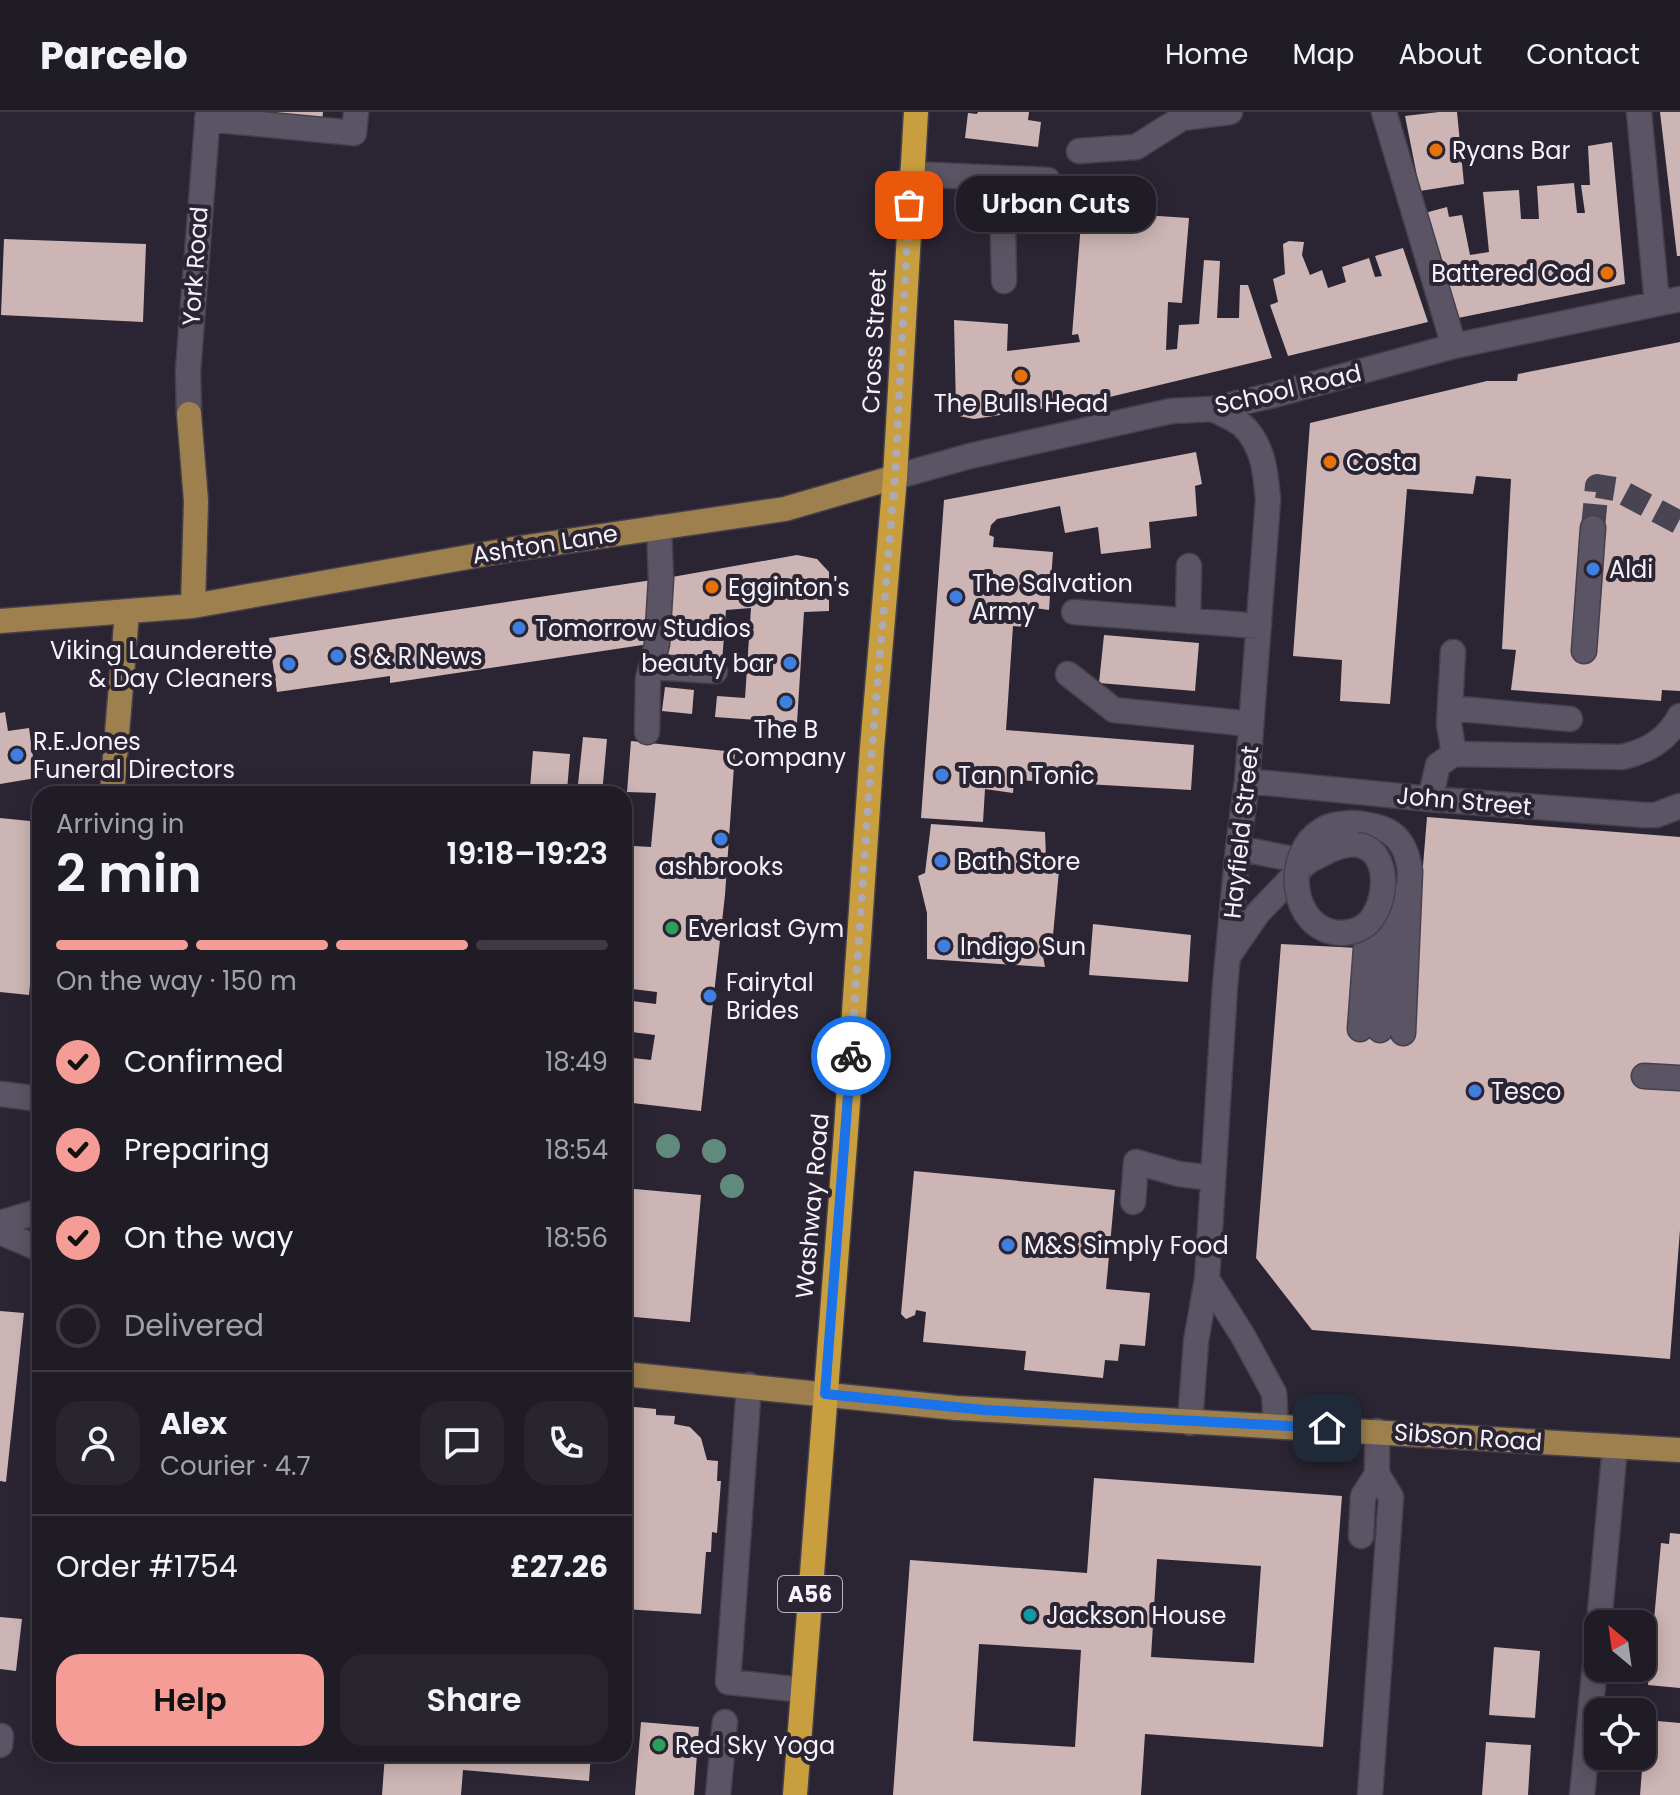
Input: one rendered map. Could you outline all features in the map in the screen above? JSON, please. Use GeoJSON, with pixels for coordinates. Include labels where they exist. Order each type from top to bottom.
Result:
{"type":"FeatureCollection","features":[{"type":"Feature","properties":{"kind":"highway","name":"Cross Street"},"geometry":{"type":"LineString","coordinates":[[895,477],[916,112]]}},
{"type":"Feature","properties":{"kind":"highway","name":"Washway Road"},"geometry":{"type":"LineString","coordinates":[[795,1795],[873,732],[895,477]]}},
{"type":"Feature","properties":{"kind":"main road"},"geometry":{"type":"LineString","coordinates":[[189,414],[196,501],[193,606]]}},
{"type":"Feature","properties":{"kind":"main road","name":"Ashton Lane"},"geometry":{"type":"LineString","coordinates":[[0,621],[193,606],[466,557],[785,509],[895,477]]}},
{"type":"Feature","properties":{"kind":"main road"},"geometry":{"type":"LineString","coordinates":[[113,786],[127,613]]}},
{"type":"Feature","properties":{"kind":"main road","name":"Sibson Road"},"geometry":{"type":"LineString","coordinates":[[632,1375],[956,1408],[1680,1450]]}},
{"type":"Feature","properties":{"kind":"street","name":"York Road"},"geometry":{"type":"LineString","coordinates":[[189,414],[188,371],[208,115],[354,133],[356,112]]}},
{"type":"Feature","properties":{"kind":"street"},"geometry":{"type":"LineString","coordinates":[[1079,151],[1136,147],[1182,118],[1230,112]]}},
{"type":"Feature","properties":{"kind":"street"},"geometry":{"type":"LineString","coordinates":[[1384,112],[1454,346]]}},
{"type":"Feature","properties":{"kind":"street"},"geometry":{"type":"LineString","coordinates":[[1639,112],[1669,301]]}},
{"type":"Feature","properties":{"kind":"street"},"geometry":{"type":"LineString","coordinates":[[911,174],[1048,180]]}},
{"type":"Feature","properties":{"kind":"street"},"geometry":{"type":"LineString","coordinates":[[1002,178],[1004,281]]}},
{"type":"Feature","properties":{"kind":"street","name":"School Road"},"geometry":{"type":"LineString","coordinates":[[895,477],[970,456],[1171,411],[1213,409],[1334,380],[1454,346],[1669,301]]}},
{"type":"Feature","properties":{"kind":"street","name":"Hayfield Street"},"geometry":{"type":"LineString","coordinates":[[1190,1423],[1195,1356],[1207,1279],[1229,955],[1247,781],[1268,500],[1265,469],[1258,448],[1242,425],[1213,409]]}},
{"type":"Feature","properties":{"kind":"street"},"geometry":{"type":"LineString","coordinates":[[647,732],[648,679],[657,644],[659,527]]}},
{"type":"Feature","properties":{"kind":"street"},"geometry":{"type":"LineString","coordinates":[[1584,651],[1593,528]]}},
{"type":"Feature","properties":{"kind":"street"},"geometry":{"type":"LineString","coordinates":[[1188,621],[1189,566]]}},
{"type":"Feature","properties":{"kind":"street"},"geometry":{"type":"LineString","coordinates":[[1074,612],[1259,626]]}},
{"type":"Feature","properties":{"kind":"street"},"geometry":{"type":"LineString","coordinates":[[1453,652],[1449,724],[1454,754]]}},
{"type":"Feature","properties":{"kind":"street"},"geometry":{"type":"LineString","coordinates":[[652,667],[715,671]]}},
{"type":"Feature","properties":{"kind":"street"},"geometry":{"type":"LineString","coordinates":[[1068,674],[1114,710],[1251,724]]}},
{"type":"Feature","properties":{"kind":"street"},"geometry":{"type":"LineString","coordinates":[[1450,708],[1570,719]]}},
{"type":"Feature","properties":{"kind":"street"},"geometry":{"type":"LineString","coordinates":[[1430,799],[1438,765],[1454,754],[1622,757],[1640,753],[1659,743],[1680,716]]}},
{"type":"Feature","properties":{"kind":"street","name":"John Street"},"geometry":{"type":"LineString","coordinates":[[1247,781],[1644,815],[1656,815],[1680,806]]}},
{"type":"Feature","properties":{"kind":"street"},"geometry":{"type":"LineString","coordinates":[[1351,823],[1367,831],[1385,855],[1388,869],[1381,1031]]}},
{"type":"Feature","properties":{"kind":"street"},"geometry":{"type":"LineString","coordinates":[[1229,955],[1258,913],[1307,862],[1342,846],[1359,845],[1370,850],[1379,860],[1383,873],[1378,908],[1370,921],[1360,929],[1344,933],[1328,932],[1312,923],[1302,909],[1297,894],[1302,852],[1310,839],[1323,829],[1351,823],[1386,829],[1399,840],[1408,857],[1410,871],[1385,950]]}},
{"type":"Feature","properties":{"kind":"street"},"geometry":{"type":"LineString","coordinates":[[1238,848],[1307,862]]}},
{"type":"Feature","properties":{"kind":"street"},"geometry":{"type":"LineString","coordinates":[[1644,1076],[1680,1078]]}},
{"type":"Feature","properties":{"kind":"street"},"geometry":{"type":"LineString","coordinates":[[1,1094],[32,1098]]}},
{"type":"Feature","properties":{"kind":"street"},"geometry":{"type":"LineString","coordinates":[[1133,1202],[1136,1162],[1179,1174],[1213,1178]]}},
{"type":"Feature","properties":{"kind":"street"},"geometry":{"type":"LineString","coordinates":[[0,1223],[32,1213]]}},
{"type":"Feature","properties":{"kind":"street"},"geometry":{"type":"LineString","coordinates":[[0,1232],[32,1246]]}},
{"type":"Feature","properties":{"kind":"street"},"geometry":{"type":"LineString","coordinates":[[1207,1279],[1274,1393],[1276,1425]]}},
{"type":"Feature","properties":{"kind":"street"},"geometry":{"type":"LineString","coordinates":[[749,1385],[728,1682],[803,1690]]}},
{"type":"Feature","properties":{"kind":"street"},"geometry":{"type":"LineString","coordinates":[[1370,1795],[1391,1497],[1377,1474],[1377,1431]]}},
{"type":"Feature","properties":{"kind":"street"},"geometry":{"type":"LineString","coordinates":[[1600,1610],[1615,1446]]}},
{"type":"Feature","properties":{"kind":"street"},"geometry":{"type":"LineString","coordinates":[[1361,1536],[1363,1496],[1377,1474]]}},
{"type":"Feature","properties":{"kind":"street"},"geometry":{"type":"LineString","coordinates":[[1582,1795],[1593,1682]]}},
{"type":"Feature","properties":{"kind":"street"},"geometry":{"type":"LineString","coordinates":[[718,1795],[725,1722]]}},
{"type":"Feature","properties":{"kind":"street"},"geometry":{"type":"LineString","coordinates":[[0,1745],[1,1736]]}},
{"type":"Feature","properties":{"kind":"building"},"geometry":{"type":"Polygon","coordinates":[[[278,112],[323,112],[322,124],[278,119],[278,112]]]}},
{"type":"Feature","properties":{"kind":"building"},"geometry":{"type":"Polygon","coordinates":[[[1029,112],[1028,120],[1041,122],[1038,147],[965,138],[968,113],[1029,112]]]}},
{"type":"Feature","properties":{"kind":"building","name":"Ryans Bar"},"geometry":{"type":"Polygon","coordinates":[[[1457,112],[1464,184],[1420,191],[1405,116],[1457,112]]]}},
{"type":"Feature","properties":{"kind":"building"},"geometry":{"type":"Polygon","coordinates":[[[1660,112],[1680,112],[1680,256],[1677,256],[1660,112]]]}},
{"type":"Feature","properties":{"kind":"building"},"geometry":{"type":"Polygon","coordinates":[[[1612,142],[1625,284],[1453,319],[1421,214],[1447,207],[1449,217],[1462,215],[1470,255],[1489,252],[1483,192],[1519,190],[1521,219],[1539,219],[1537,186],[1574,183],[1577,213],[1585,213],[1581,185],[1590,185],[1588,146],[1612,142]]]}},
{"type":"Feature","properties":{"kind":"building"},"geometry":{"type":"Polygon","coordinates":[[[1082,211],[1189,218],[1182,303],[1168,302],[1166,350],[1177,349],[1179,325],[1199,324],[1204,260],[1220,261],[1217,318],[1239,318],[1240,285],[1248,285],[1272,358],[1093,401],[974,419],[959,416],[956,409],[954,320],[1008,324],[1007,351],[1080,342],[1078,334],[1072,335],[1082,211]]]}},
{"type":"Feature","properties":{"kind":"building"},"geometry":{"type":"Polygon","coordinates":[[[4,239],[146,244],[143,322],[1,315],[4,239]]]}},
{"type":"Feature","properties":{"kind":"building"},"geometry":{"type":"Polygon","coordinates":[[[1289,241],[1304,242],[1302,255],[1310,275],[1322,270],[1328,288],[1346,282],[1342,267],[1369,258],[1375,277],[1382,276],[1375,256],[1403,248],[1428,322],[1288,356],[1270,305],[1278,302],[1273,279],[1285,274],[1283,244],[1289,241]]]}},
{"type":"Feature","properties":{"kind":"building","name":"Aldi"},"geometry":{"type":"Polygon","coordinates":[[[1680,342],[1680,691],[1662,690],[1661,701],[1511,690],[1516,650],[1502,649],[1511,479],[1476,476],[1473,494],[1407,489],[1390,704],[1340,701],[1342,660],[1293,656],[1310,423],[1487,381],[1517,381],[1518,374],[1680,342]]]}},
{"type":"Feature","properties":{"kind":"building"},"geometry":{"type":"Polygon","coordinates":[[[1196,452],[1202,484],[1195,486],[1197,516],[1149,522],[1151,548],[1101,554],[1098,527],[1065,533],[1060,506],[997,519],[991,525],[989,535],[994,537],[993,547],[1053,552],[1049,610],[1028,607],[1025,627],[1013,626],[1006,730],[1194,745],[1191,790],[1014,780],[1013,793],[985,789],[983,822],[921,818],[944,500],[1196,452]]]}},
{"type":"Feature","properties":{"kind":"building"},"geometry":{"type":"Polygon","coordinates":[[[797,555],[817,559],[829,572],[829,611],[804,612],[797,723],[715,717],[717,696],[745,698],[751,608],[726,610],[722,662],[666,660],[672,577],[797,555]]]}},
{"type":"Feature","properties":{"kind":"building"},"geometry":{"type":"Polygon","coordinates":[[[652,580],[649,644],[390,683],[390,676],[277,692],[269,638],[652,580]]]}},
{"type":"Feature","properties":{"kind":"building"},"geometry":{"type":"Polygon","coordinates":[[[1104,635],[1199,643],[1195,691],[1099,683],[1104,635]]]}},
{"type":"Feature","properties":{"kind":"building"},"geometry":{"type":"Polygon","coordinates":[[[665,687],[694,690],[692,714],[662,711],[665,687]]]}},
{"type":"Feature","properties":{"kind":"building","name":"R.E.Jones Funeral Directors"},"geometry":{"type":"Polygon","coordinates":[[[5,712],[8,731],[29,728],[36,778],[0,784],[0,713],[5,712]]]}},
{"type":"Feature","properties":{"kind":"building"},"geometry":{"type":"Polygon","coordinates":[[[583,737],[607,739],[603,786],[578,786],[583,737]]]}},
{"type":"Feature","properties":{"kind":"building"},"geometry":{"type":"Polygon","coordinates":[[[631,741],[735,752],[725,895],[701,1111],[632,1103],[632,1058],[651,1060],[655,1035],[632,1032],[632,1001],[656,1004],[657,992],[632,989],[634,846],[651,847],[656,793],[632,792],[632,786],[627,786],[631,741]]]}},
{"type":"Feature","properties":{"kind":"building"},"geometry":{"type":"Polygon","coordinates":[[[533,751],[570,754],[567,786],[530,786],[533,751]]]}},
{"type":"Feature","properties":{"kind":"building","name":"Tesco"},"geometry":{"type":"Polygon","coordinates":[[[1427,817],[1680,837],[1680,1230],[1670,1359],[1312,1330],[1256,1258],[1281,944],[1416,951],[1427,817]]]}},
{"type":"Feature","properties":{"kind":"building"},"geometry":{"type":"Polygon","coordinates":[[[0,818],[32,821],[32,964],[29,995],[0,992],[0,818]]]}},
{"type":"Feature","properties":{"kind":"building"},"geometry":{"type":"Polygon","coordinates":[[[931,824],[1045,832],[1046,857],[1060,860],[1051,957],[1043,956],[1045,967],[927,959],[927,913],[918,876],[925,873],[931,824]]]}},
{"type":"Feature","properties":{"kind":"building"},"geometry":{"type":"Polygon","coordinates":[[[1093,924],[1191,935],[1188,982],[1089,975],[1093,924]]]}},
{"type":"Feature","properties":{"kind":"building","name":"M&S Simply Food"},"geometry":{"type":"Polygon","coordinates":[[[914,1171],[1115,1190],[1106,1289],[1150,1293],[1145,1346],[1120,1344],[1118,1361],[1105,1360],[1103,1378],[1024,1370],[1026,1351],[923,1342],[926,1312],[916,1310],[915,1315],[906,1319],[901,1314],[914,1171]]]}},
{"type":"Feature","properties":{"kind":"building"},"geometry":{"type":"Polygon","coordinates":[[[632,1189],[701,1195],[690,1322],[632,1317],[632,1189]]]}},
{"type":"Feature","properties":{"kind":"building"},"geometry":{"type":"Polygon","coordinates":[[[0,1311],[24,1313],[6,1482],[0,1481],[0,1311]]]}},
{"type":"Feature","properties":{"kind":"building"},"geometry":{"type":"Polygon","coordinates":[[[632,1407],[656,1409],[656,1415],[675,1416],[674,1424],[690,1427],[701,1438],[707,1460],[718,1461],[717,1481],[721,1481],[717,1533],[712,1532],[711,1552],[706,1552],[701,1614],[632,1610],[632,1407]]]}},
{"type":"Feature","properties":{"kind":"building","name":"Jackson House"},"geometry":{"type":"Polygon","coordinates":[[[1094,1478],[1342,1496],[1323,1747],[1145,1734],[1141,1795],[893,1795],[910,1560],[1087,1573],[1094,1478]],[[1157,1559],[1151,1657],[1254,1663],[1261,1566],[1157,1559]],[[979,1644],[973,1741],[1075,1747],[1081,1650],[979,1644]]]}},
{"type":"Feature","properties":{"kind":"building"},"geometry":{"type":"Polygon","coordinates":[[[1670,1533],[1680,1534],[1680,1688],[1648,1685],[1648,1682],[1656,1682],[1655,1610],[1661,1543],[1669,1544],[1670,1533]]]}},
{"type":"Feature","properties":{"kind":"building"},"geometry":{"type":"Polygon","coordinates":[[[0,1617],[22,1619],[16,1671],[0,1669],[0,1617]]]}},
{"type":"Feature","properties":{"kind":"building"},"geometry":{"type":"Polygon","coordinates":[[[1494,1647],[1540,1651],[1535,1718],[1489,1715],[1494,1647]]]}},
{"type":"Feature","properties":{"kind":"building"},"geometry":{"type":"Polygon","coordinates":[[[1656,1721],[1680,1723],[1680,1795],[1640,1795],[1642,1770],[1656,1770],[1656,1721]]]}},
{"type":"Feature","properties":{"kind":"building"},"geometry":{"type":"Polygon","coordinates":[[[641,1722],[699,1727],[694,1795],[635,1795],[641,1722]]]}},
{"type":"Feature","properties":{"kind":"building"},"geometry":{"type":"Polygon","coordinates":[[[1486,1742],[1531,1745],[1528,1795],[1482,1795],[1486,1742]]]}},
{"type":"Feature","properties":{"kind":"building"},"geometry":{"type":"Polygon","coordinates":[[[384,1762],[590,1762],[589,1781],[463,1770],[461,1795],[382,1795],[384,1762]]]}},
{"type":"Feature","properties":{"kind":"tunnel"},"geometry":{"type":"LineString","coordinates":[[1593,528],[1597,486],[1616,489],[1680,523]]}},
{"type":"Feature","properties":{"kind":"way so far"},"geometry":{"type":"LineString","coordinates":[[851,1056],[895,477],[909,205]]}},
{"type":"Feature","properties":{"kind":"place","name":"Ryans Bar"},"geometry":{"type":"Point","coordinates":[1436,150]}},
{"type":"Feature","properties":{"kind":"place","name":"Urban Cuts"},"geometry":{"type":"Point","coordinates":[909,205]}},
{"type":"Feature","properties":{"kind":"place","name":"Battered Cod"},"geometry":{"type":"Point","coordinates":[1607,273]}},
{"type":"Feature","properties":{"kind":"place","name":"The Bulls Head"},"geometry":{"type":"Point","coordinates":[1021,376]}},
{"type":"Feature","properties":{"kind":"place","name":"Costa"},"geometry":{"type":"Point","coordinates":[1330,462]}},
{"type":"Feature","properties":{"kind":"place","name":"Aldi"},"geometry":{"type":"Point","coordinates":[1593,569]}},
{"type":"Feature","properties":{"kind":"place","name":"Egginton's"},"geometry":{"type":"Point","coordinates":[712,587]}},
{"type":"Feature","properties":{"kind":"place","name":"The Salvation Army"},"geometry":{"type":"Point","coordinates":[956,597]}},
{"type":"Feature","properties":{"kind":"place","name":"Tomorrow Studios"},"geometry":{"type":"Point","coordinates":[519,628]}},
{"type":"Feature","properties":{"kind":"place","name":"S & R News"},"geometry":{"type":"Point","coordinates":[337,656]}},
{"type":"Feature","properties":{"kind":"place","name":"beauty bar"},"geometry":{"type":"Point","coordinates":[790,663]}},
{"type":"Feature","properties":{"kind":"place","name":"Viking Launderette & Day Cleaners"},"geometry":{"type":"Point","coordinates":[289,664]}},
{"type":"Feature","properties":{"kind":"place","name":"The B Company"},"geometry":{"type":"Point","coordinates":[786,702]}},
{"type":"Feature","properties":{"kind":"place","name":"R.E.Jones Funeral Directors"},"geometry":{"type":"Point","coordinates":[17,755]}},
{"type":"Feature","properties":{"kind":"place","name":"Tan n Tonic"},"geometry":{"type":"Point","coordinates":[942,775]}},
{"type":"Feature","properties":{"kind":"place","name":"ashbrooks"},"geometry":{"type":"Point","coordinates":[721,839]}},
{"type":"Feature","properties":{"kind":"place","name":"Bath Store"},"geometry":{"type":"Point","coordinates":[941,861]}},
{"type":"Feature","properties":{"kind":"place","name":"Everlast Gym"},"geometry":{"type":"Point","coordinates":[672,928]}},
{"type":"Feature","properties":{"kind":"place","name":"Indigo Sun"},"geometry":{"type":"Point","coordinates":[944,946]}},
{"type":"Feature","properties":{"kind":"place","name":"Fairytal Brides"},"geometry":{"type":"Point","coordinates":[710,996]}},
{"type":"Feature","properties":{"kind":"place","name":"Tesco"},"geometry":{"type":"Point","coordinates":[1475,1091]}},
{"type":"Feature","properties":{"kind":"place","name":"M&S Simply Food"},"geometry":{"type":"Point","coordinates":[1008,1245]}},
{"type":"Feature","properties":{"kind":"place","name":"Jackson House"},"geometry":{"type":"Point","coordinates":[1030,1615]}},
{"type":"Feature","properties":{"kind":"place","name":"Red Sky Yoga"},"geometry":{"type":"Point","coordinates":[659,1745]}},
{"type":"Feature","properties":{"kind":"route"},"geometry":{"type":"LineString","coordinates":[[851,1056],[825,1394],[985,1410],[1327,1428]]}}]}
